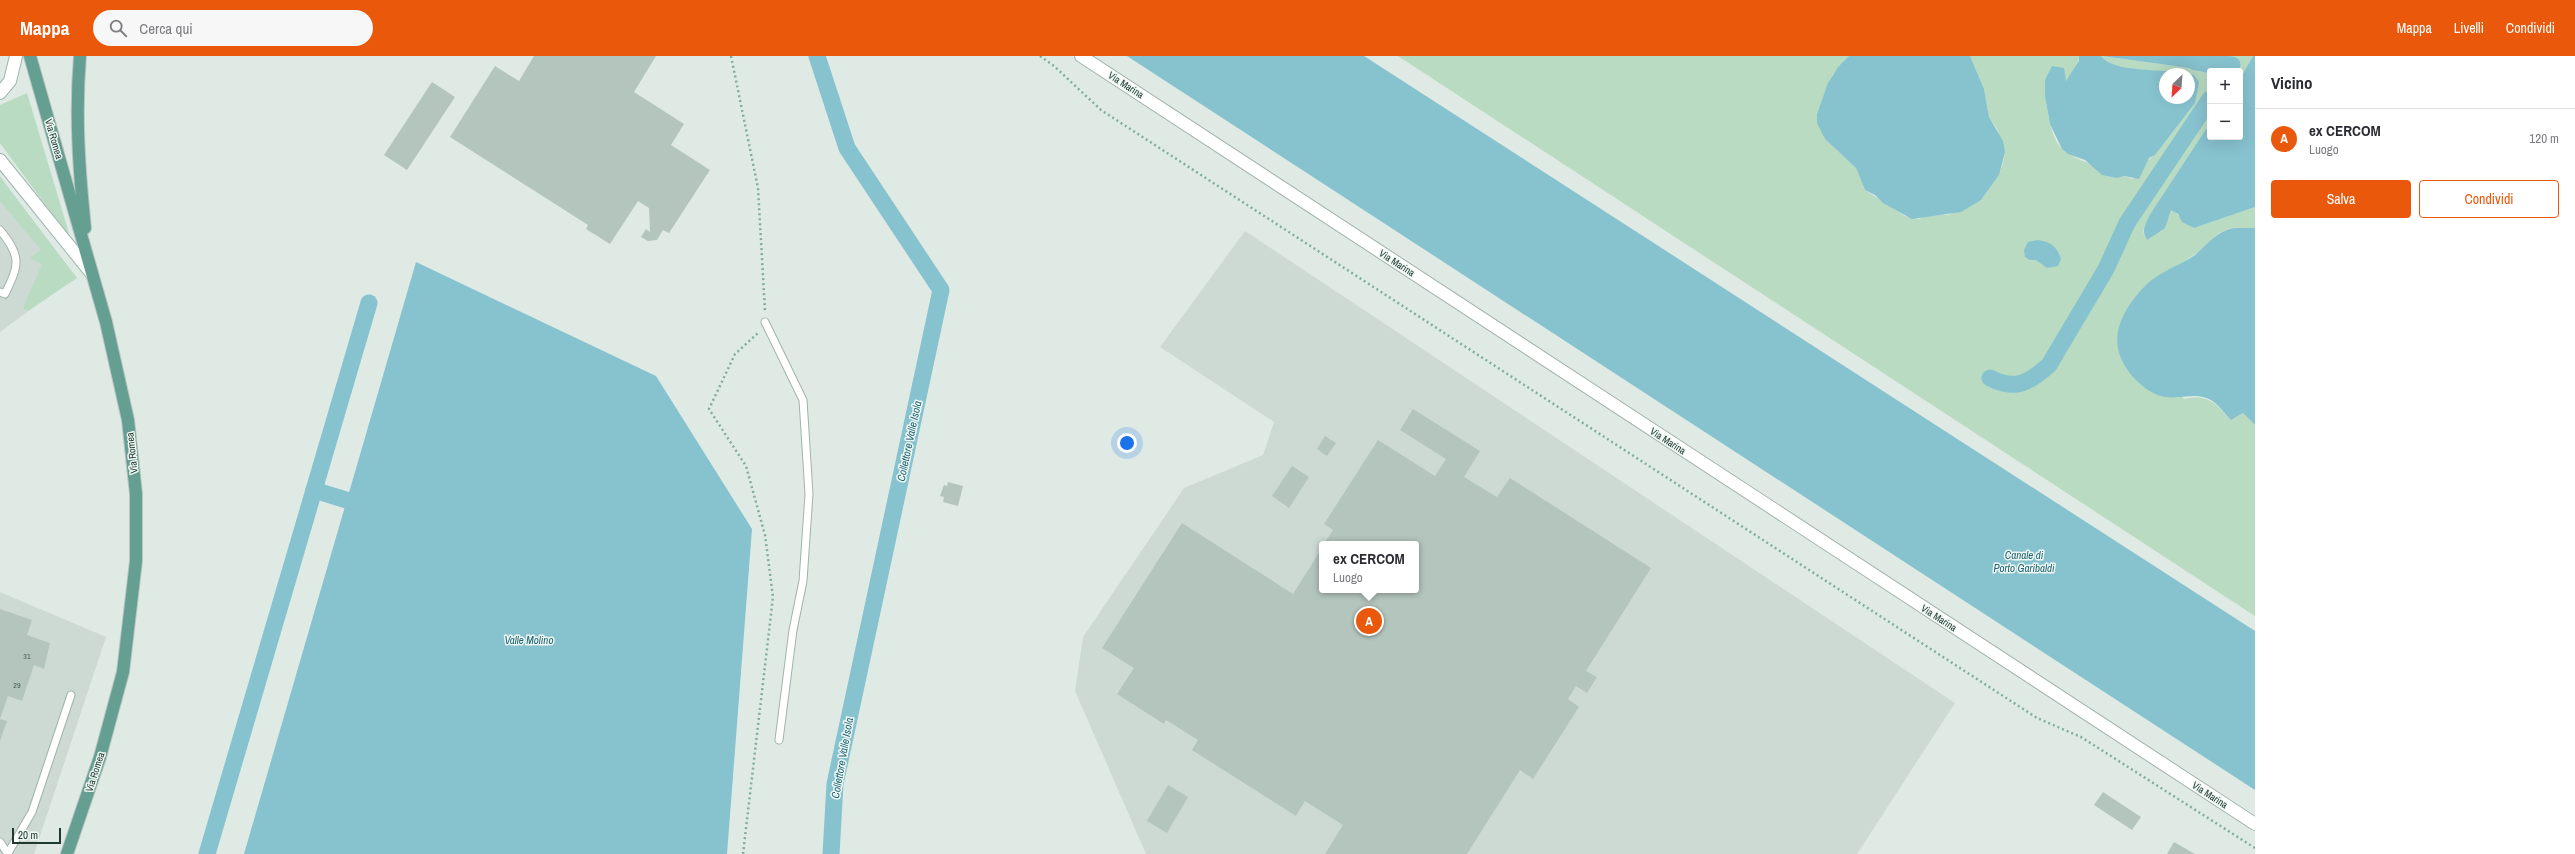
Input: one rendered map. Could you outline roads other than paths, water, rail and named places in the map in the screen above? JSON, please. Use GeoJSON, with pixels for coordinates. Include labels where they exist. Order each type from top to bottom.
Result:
{"type":"FeatureCollection","features":[{"type":"Feature","properties":{"kind":"main road","name":"Via Romea"},"geometry":{"type":"LineString","coordinates":[[30,56],[106,322],[128,420],[136,494],[136,561],[126,651],[114,709],[67,854]]}},
{"type":"Feature","properties":{"kind":"main road"},"geometry":{"type":"LineString","coordinates":[[80,56],[77,123],[79,172],[89,263]]}},
{"type":"Feature","properties":{"kind":"street"},"geometry":{"type":"LineString","coordinates":[[0,92],[10,81],[16,56]]}},
{"type":"Feature","properties":{"kind":"street","name":"Via Marina"},"geometry":{"type":"LineString","coordinates":[[1081,56],[2255,824]]}},
{"type":"Feature","properties":{"kind":"street"},"geometry":{"type":"LineString","coordinates":[[0,160],[93,275]]}},
{"type":"Feature","properties":{"kind":"lane"},"geometry":{"type":"LineString","coordinates":[[0,230],[17,256],[15,273],[2,295]]}},
{"type":"Feature","properties":{"kind":"lane"},"geometry":{"type":"LineString","coordinates":[[765,322],[803,400],[809,494],[803,581],[793,630],[779,740]]}},
{"type":"Feature","properties":{"kind":"lane"},"geometry":{"type":"LineString","coordinates":[[0,842],[8,854],[32,812],[71,695]]}},
{"type":"Feature","properties":{"kind":"water","name":"Canale di Porto Garibaldi"},"geometry":{"type":"Polygon","coordinates":[[[1127,56],[1364,56],[2255,631],[2255,790],[1127,56]]]}},
{"type":"Feature","properties":{"kind":"water"},"geometry":{"type":"Polygon","coordinates":[[[1849,56],[1970,56],[1984,89],[1989,117],[2003,141],[2005,152],[1999,175],[1981,200],[1961,212],[1912,219],[1883,203],[1875,195],[1865,190],[1856,168],[1825,139],[1817,123],[1817,114],[1828,83],[1838,67],[1849,56]]]}},
{"type":"Feature","properties":{"kind":"water"},"geometry":{"type":"Polygon","coordinates":[[[2079,56],[2101,56],[2108,62],[2117,66],[2159,71],[2159,104],[2194,104],[2155,155],[2149,158],[2139,179],[2124,176],[2117,178],[2102,175],[2085,160],[2068,154],[2062,149],[2050,124],[2045,97],[2045,80],[2052,66],[2064,68],[2066,81],[2079,61],[2079,56]]]}},
{"type":"Feature","properties":{"kind":"water"},"geometry":{"type":"Polygon","coordinates":[[[2102,56],[2224,56],[2218,68],[2207,68],[2207,73],[2195,70],[2195,68],[2102,56]]]}},
{"type":"Feature","properties":{"kind":"water"},"geometry":{"type":"Polygon","coordinates":[[[2253,56],[2255,56],[2255,207],[2194,228],[2182,222],[2178,214],[2171,210],[2165,228],[2147,240],[2144,231],[2149,216],[2207,128],[2207,140],[2243,140],[2243,74],[2253,56]]]}},
{"type":"Feature","properties":{"kind":"water"},"geometry":{"type":"Polygon","coordinates":[[[2195,76],[2199,82],[2195,103],[2195,76]]]}},
{"type":"Feature","properties":{"kind":"water"},"geometry":{"type":"Polygon","coordinates":[[[2234,228],[2255,228],[2255,425],[2243,413],[2231,420],[2215,403],[2207,398],[2198,396],[2167,397],[2157,395],[2150,391],[2134,378],[2125,366],[2117,343],[2121,320],[2127,309],[2144,287],[2162,273],[2195,255],[2217,235],[2234,228]]]}},
{"type":"Feature","properties":{"kind":"water"},"geometry":{"type":"Polygon","coordinates":[[[2038,240],[2049,243],[2055,248],[2061,259],[2058,266],[2047,268],[2036,260],[2030,260],[2025,257],[2024,250],[2028,242],[2038,240]]]}},
{"type":"Feature","properties":{"kind":"water","name":"Valle Molino"},"geometry":{"type":"Polygon","coordinates":[[[416,262],[656,376],[752,529],[727,854],[244,854],[416,262]]]}},
{"type":"Feature","properties":{"kind":"waterway","name":"Collettore Valle Isola"},"geometry":{"type":"LineString","coordinates":[[817,56],[847,148],[941,290],[835,784],[831,854]]}},
{"type":"Feature","properties":{"kind":"waterway"},"geometry":{"type":"LineString","coordinates":[[2196,62],[2232,65]]}},
{"type":"Feature","properties":{"kind":"waterway"},"geometry":{"type":"LineString","coordinates":[[1990,378],[2007,384],[2021,383],[2035,376],[2049,365],[2106,269],[2127,223],[2207,103]]}},
{"type":"Feature","properties":{"kind":"waterway"},"geometry":{"type":"LineString","coordinates":[[207,854],[369,303]]}},
{"type":"Feature","properties":{"kind":"waterway"},"geometry":{"type":"LineString","coordinates":[[314,490],[369,507]]}},
{"type":"Feature","properties":{"kind":"place","name":"ex CERCOM"},"geometry":{"type":"Point","coordinates":[1369,621]}}]}
